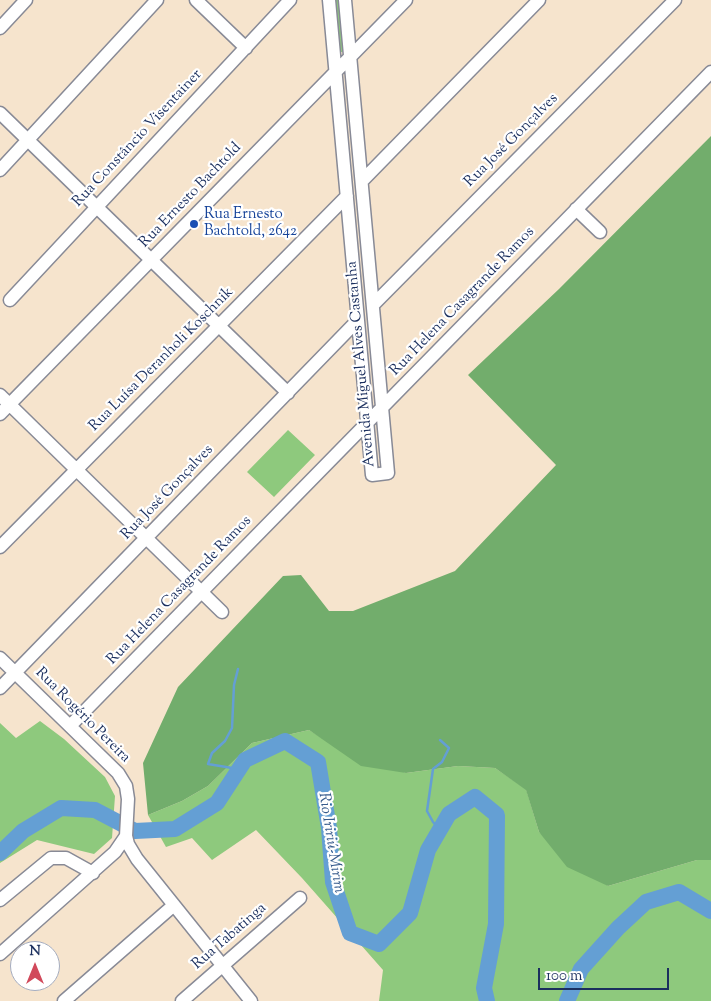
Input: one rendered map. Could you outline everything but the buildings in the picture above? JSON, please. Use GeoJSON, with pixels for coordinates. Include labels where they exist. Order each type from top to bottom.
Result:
{"type":"FeatureCollection","features":[{"type":"Feature","properties":{"kind":"street"},"geometry":{"type":"LineString","coordinates":[[0,28],[26,0]]}},
{"type":"Feature","properties":{"kind":"street"},"geometry":{"type":"LineString","coordinates":[[0,170],[156,0]]}},
{"type":"Feature","properties":{"kind":"street"},"geometry":{"type":"LineString","coordinates":[[196,0],[246,48]]}},
{"type":"Feature","properties":{"kind":"street","name":"Rua Constâncio Visentainer"},"geometry":{"type":"LineString","coordinates":[[10,300],[290,0]]}},
{"type":"Feature","properties":{"kind":"street","name":"Avenida Miguel Alves Castanha"},"geometry":{"type":"LineString","coordinates":[[329,0],[372,475],[388,473],[345,0]]}},
{"type":"Feature","properties":{"kind":"street","name":"Rua Ernesto Bachtold"},"geometry":{"type":"LineString","coordinates":[[0,414],[5,400],[151,260],[406,0]]}},
{"type":"Feature","properties":{"kind":"street"},"geometry":{"type":"LineString","coordinates":[[362,181],[539,0]]}},
{"type":"Feature","properties":{"kind":"street","name":"Rua José Gonçalves"},"geometry":{"type":"LineString","coordinates":[[373,305],[675,0]]}},
{"type":"Feature","properties":{"kind":"street","name":"Rua Helena Casagrande Ramos"},"geometry":{"type":"LineString","coordinates":[[70,726],[711,72]]}},
{"type":"Feature","properties":{"kind":"street"},"geometry":{"type":"LineString","coordinates":[[0,112],[288,393]]}},
{"type":"Feature","properties":{"kind":"street","name":"Rua Luísa Deranholi Koschnik"},"geometry":{"type":"LineString","coordinates":[[0,548],[347,196]]}},
{"type":"Feature","properties":{"kind":"street"},"geometry":{"type":"LineString","coordinates":[[576,209],[600,232]]}},
{"type":"Feature","properties":{"kind":"street","name":"Rua José Gonçalves"},"geometry":{"type":"LineString","coordinates":[[0,688],[358,320]]}},
{"type":"Feature","properties":{"kind":"street"},"geometry":{"type":"LineString","coordinates":[[5,400],[222,612]]}},
{"type":"Feature","properties":{"kind":"street","name":"Rua Rogério Pereira"},"geometry":{"type":"LineString","coordinates":[[0,658],[122,779],[127,792],[126,835]]}},
{"type":"Feature","properties":{"kind":"street"},"geometry":{"type":"LineString","coordinates":[[126,835],[128,844],[136,858],[251,1001]]}},
{"type":"Feature","properties":{"kind":"street"},"geometry":{"type":"LineString","coordinates":[[0,954],[108,861],[126,835]]}},
{"type":"Feature","properties":{"kind":"street"},"geometry":{"type":"LineString","coordinates":[[108,861],[124,857],[136,858]]}},
{"type":"Feature","properties":{"kind":"street"},"geometry":{"type":"LineString","coordinates":[[0,900],[51,858],[66,858],[93,873]]}},
{"type":"Feature","properties":{"kind":"street","name":"Rua Tabatinga"},"geometry":{"type":"LineString","coordinates":[[182,1001],[300,898]]}},
{"type":"Feature","properties":{"kind":"street"},"geometry":{"type":"LineString","coordinates":[[64,1001],[174,905]]}},
{"type":"Feature","properties":{"kind":"green space"},"geometry":{"type":"Polygon","coordinates":[[[334,0],[341,0],[344,51],[342,52],[339,52],[334,0]]]}},
{"type":"Feature","properties":{"kind":"green space"},"geometry":{"type":"Polygon","coordinates":[[[711,136],[711,860],[697,860],[608,886],[567,867],[539,832],[526,790],[495,768],[458,766],[406,773],[361,766],[309,730],[252,743],[208,786],[182,801],[148,815],[143,763],[178,687],[283,576],[301,575],[329,611],[353,611],[455,571],[556,465],[468,375],[559,289],[711,136]]]}},
{"type":"Feature","properties":{"kind":"green space"},"geometry":{"type":"Polygon","coordinates":[[[288,430],[315,455],[274,497],[247,472],[288,430]]]}},
{"type":"Feature","properties":{"kind":"green space"},"geometry":{"type":"Polygon","coordinates":[[[40,721],[64,739],[105,777],[115,796],[112,838],[94,854],[37,840],[0,863],[0,723],[16,738],[40,721]]]}},
{"type":"Feature","properties":{"kind":"green space"},"geometry":{"type":"Polygon","coordinates":[[[309,730],[330,743],[406,773],[458,766],[495,768],[526,789],[539,832],[608,886],[697,860],[711,860],[711,1001],[379,1001],[383,970],[302,878],[256,830],[212,860],[192,838],[166,847],[148,815],[182,801],[208,786],[252,743],[309,730]]]}},
{"type":"Feature","properties":{"kind":"waterway"},"geometry":{"type":"LineString","coordinates":[[238,669],[234,685],[232,728],[225,741],[212,753],[208,764],[238,769]]}},
{"type":"Feature","properties":{"kind":"waterway"},"geometry":{"type":"LineString","coordinates":[[440,740],[449,748],[442,762],[433,769],[427,811],[440,830]]}},
{"type":"Feature","properties":{"kind":"waterway","name":"Rio Iririú-Mirim"},"geometry":{"type":"LineString","coordinates":[[0,853],[23,831],[61,808],[95,810],[135,831],[175,829],[217,803],[245,760],[285,741],[318,762],[329,828],[333,882],[350,933],[379,944],[410,913],[428,850],[449,814],[475,797],[497,815],[496,924],[484,988],[487,1001]]}},
{"type":"Feature","properties":{"kind":"waterway","name":"Rio Iririú-Mirim"},"geometry":{"type":"LineString","coordinates":[[567,1001],[581,969],[618,928],[646,902],[679,892],[711,911]]}},
{"type":"Feature","properties":{"kind":"place","name":"Rua Ernesto Bachtold, 2642"},"geometry":{"type":"Point","coordinates":[194,224]}}]}
